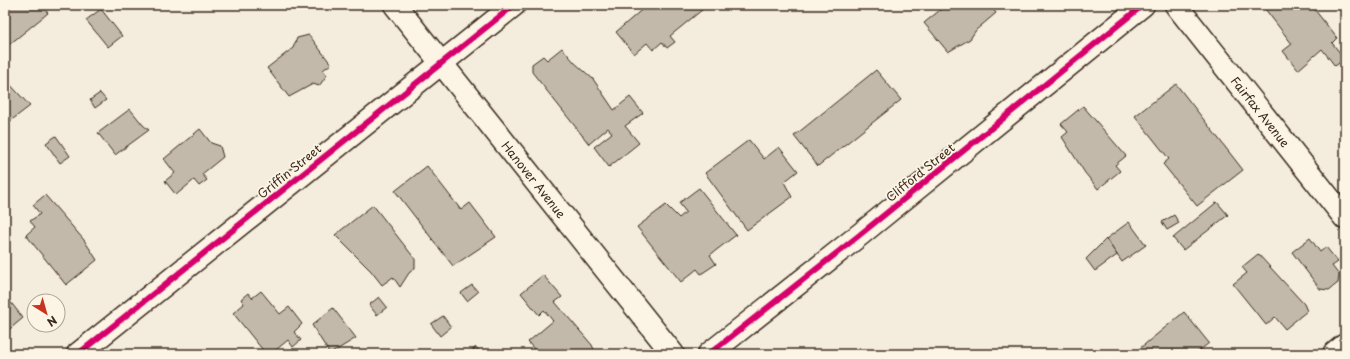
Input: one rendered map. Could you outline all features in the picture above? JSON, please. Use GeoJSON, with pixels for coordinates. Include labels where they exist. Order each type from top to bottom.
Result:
{"type":"FeatureCollection","features":[{"type":"Feature","properties":{"kind":"street","name":"Hanover Avenue"},"geometry":{"type":"LineString","coordinates":[[395,5],[673,354]]}},
{"type":"Feature","properties":{"kind":"street","name":"Griffin Street"},"geometry":{"type":"LineString","coordinates":[[78,354],[514,5]]}},
{"type":"Feature","properties":{"kind":"street","name":"Clifford Street"},"geometry":{"type":"LineString","coordinates":[[709,354],[858,236],[1143,5]]}},
{"type":"Feature","properties":{"kind":"street","name":"Fairfax Avenue"},"geometry":{"type":"LineString","coordinates":[[1176,5],[1345,218]]}},
{"type":"Feature","properties":{"kind":"street"},"geometry":{"type":"LineString","coordinates":[[1334,354],[1345,345]]}},
{"type":"Feature","properties":{"kind":"building"},"geometry":{"type":"Polygon","coordinates":[[[5,5],[41,5],[48,13],[5,48],[5,5]]]}},
{"type":"Feature","properties":{"kind":"building"},"geometry":{"type":"Polygon","coordinates":[[[645,5],[708,5],[670,36],[675,42],[667,48],[662,42],[653,50],[647,43],[634,54],[616,32],[646,6],[645,5]]]}},
{"type":"Feature","properties":{"kind":"building"},"geometry":{"type":"Polygon","coordinates":[[[944,5],[990,5],[996,13],[976,30],[970,39],[948,52],[924,23],[945,6],[944,5]]]}},
{"type":"Feature","properties":{"kind":"building"},"geometry":{"type":"Polygon","coordinates":[[[1262,5],[1311,5],[1337,38],[1332,43],[1345,59],[1335,66],[1322,49],[1298,70],[1283,51],[1292,44],[1262,5]]]}},
{"type":"Feature","properties":{"kind":"building"},"geometry":{"type":"Polygon","coordinates":[[[101,9],[122,36],[108,47],[86,20],[101,9]]]}},
{"type":"Feature","properties":{"kind":"building"},"geometry":{"type":"Polygon","coordinates":[[[309,35],[331,64],[323,70],[327,75],[319,86],[313,84],[289,97],[267,68],[293,48],[297,38],[309,35]]]}},
{"type":"Feature","properties":{"kind":"building"},"geometry":{"type":"Polygon","coordinates":[[[562,48],[575,63],[593,79],[614,110],[630,97],[643,113],[625,126],[639,143],[609,167],[594,147],[612,133],[608,128],[589,144],[532,72],[532,64],[543,56],[547,60],[562,48]]]}},
{"type":"Feature","properties":{"kind":"building"},"geometry":{"type":"Polygon","coordinates":[[[876,70],[901,100],[818,166],[794,136],[876,70]]]}},
{"type":"Feature","properties":{"kind":"building"},"geometry":{"type":"Polygon","coordinates":[[[6,80],[30,106],[9,122],[5,117],[6,80]]]}},
{"type":"Feature","properties":{"kind":"building"},"geometry":{"type":"Polygon","coordinates":[[[1176,84],[1243,170],[1197,206],[1163,164],[1169,159],[1135,116],[1176,84]]]}},
{"type":"Feature","properties":{"kind":"building"},"geometry":{"type":"Polygon","coordinates":[[[100,93],[106,100],[95,108],[90,100],[100,93]]]}},
{"type":"Feature","properties":{"kind":"building"},"geometry":{"type":"Polygon","coordinates":[[[1083,106],[1126,156],[1115,165],[1120,171],[1098,189],[1085,173],[1062,137],[1068,132],[1061,124],[1083,106]]]}},
{"type":"Feature","properties":{"kind":"building"},"geometry":{"type":"Polygon","coordinates":[[[130,109],[149,130],[115,155],[98,133],[130,109]]]}},
{"type":"Feature","properties":{"kind":"building"},"geometry":{"type":"Polygon","coordinates":[[[200,129],[211,143],[220,146],[223,157],[202,174],[207,180],[199,186],[194,180],[176,195],[165,181],[175,173],[164,159],[200,129]]]}},
{"type":"Feature","properties":{"kind":"building"},"geometry":{"type":"Polygon","coordinates":[[[56,136],[70,156],[60,163],[46,143],[56,136]]]}},
{"type":"Feature","properties":{"kind":"building"},"geometry":{"type":"Polygon","coordinates":[[[749,140],[764,159],[779,147],[798,171],[784,182],[792,197],[747,230],[705,173],[749,140]]]}},
{"type":"Feature","properties":{"kind":"building"},"geometry":{"type":"Polygon","coordinates":[[[427,166],[461,210],[470,203],[496,237],[453,266],[395,191],[427,166]]]}},
{"type":"Feature","properties":{"kind":"building"},"geometry":{"type":"Polygon","coordinates":[[[699,188],[736,235],[710,255],[716,264],[701,274],[697,269],[681,282],[637,227],[666,205],[679,218],[686,212],[679,203],[699,188]]]}},
{"type":"Feature","properties":{"kind":"building"},"geometry":{"type":"Polygon","coordinates":[[[45,195],[84,240],[97,260],[66,285],[26,235],[35,227],[30,221],[40,214],[33,205],[45,195]]]}},
{"type":"Feature","properties":{"kind":"building"},"geometry":{"type":"Polygon","coordinates":[[[1217,202],[1228,215],[1183,250],[1173,238],[1217,202]]]}},
{"type":"Feature","properties":{"kind":"building"},"geometry":{"type":"Polygon","coordinates":[[[373,205],[415,259],[415,268],[409,273],[400,287],[393,277],[382,285],[371,271],[335,235],[373,205]]]}},
{"type":"Feature","properties":{"kind":"building"},"geometry":{"type":"Polygon","coordinates":[[[1174,215],[1179,223],[1167,230],[1162,222],[1174,215]]]}},
{"type":"Feature","properties":{"kind":"building"},"geometry":{"type":"Polygon","coordinates":[[[1129,222],[1146,245],[1122,262],[1106,239],[1129,222]]]}},
{"type":"Feature","properties":{"kind":"building"},"geometry":{"type":"Polygon","coordinates":[[[1310,238],[1320,252],[1326,247],[1338,262],[1332,266],[1339,275],[1338,283],[1329,290],[1320,289],[1292,252],[1310,238]]]}},
{"type":"Feature","properties":{"kind":"building"},"geometry":{"type":"Polygon","coordinates":[[[1106,239],[1117,255],[1095,271],[1086,259],[1106,239]]]}},
{"type":"Feature","properties":{"kind":"building"},"geometry":{"type":"Polygon","coordinates":[[[1258,254],[1304,304],[1307,311],[1285,329],[1275,317],[1266,325],[1233,284],[1247,273],[1242,267],[1258,254]]]}},
{"type":"Feature","properties":{"kind":"building"},"geometry":{"type":"Polygon","coordinates":[[[543,275],[562,297],[555,302],[592,345],[596,354],[538,354],[528,342],[553,321],[544,310],[539,315],[521,293],[543,275]]]}},
{"type":"Feature","properties":{"kind":"building"},"geometry":{"type":"Polygon","coordinates":[[[472,285],[478,292],[467,301],[461,293],[472,285]]]}},
{"type":"Feature","properties":{"kind":"building"},"geometry":{"type":"Polygon","coordinates":[[[261,291],[280,314],[289,307],[302,324],[294,332],[301,340],[293,347],[288,340],[271,354],[266,354],[233,313],[244,304],[241,299],[248,293],[252,298],[261,291]]]}},
{"type":"Feature","properties":{"kind":"building"},"geometry":{"type":"Polygon","coordinates":[[[5,295],[23,318],[5,333],[5,295]]]}},
{"type":"Feature","properties":{"kind":"building"},"geometry":{"type":"Polygon","coordinates":[[[379,297],[387,307],[377,315],[369,305],[379,297]]]}},
{"type":"Feature","properties":{"kind":"building"},"geometry":{"type":"Polygon","coordinates":[[[333,308],[356,338],[330,354],[312,325],[333,308]]]}},
{"type":"Feature","properties":{"kind":"building"},"geometry":{"type":"Polygon","coordinates":[[[1184,312],[1209,343],[1195,354],[1133,354],[1184,312]]]}},
{"type":"Feature","properties":{"kind":"building"},"geometry":{"type":"Polygon","coordinates":[[[443,316],[451,327],[440,336],[431,324],[443,316]]]}},
{"type":"Feature","properties":{"kind":"building"},"geometry":{"type":"Polygon","coordinates":[[[476,347],[482,354],[468,354],[476,347]]]}},
{"type":"Feature","properties":{"kind":"cycle path"},"geometry":{"type":"LineString","coordinates":[[78,354],[514,5]]}},
{"type":"Feature","properties":{"kind":"cycle path"},"geometry":{"type":"LineString","coordinates":[[709,354],[857,237],[1143,5]]}}]}
